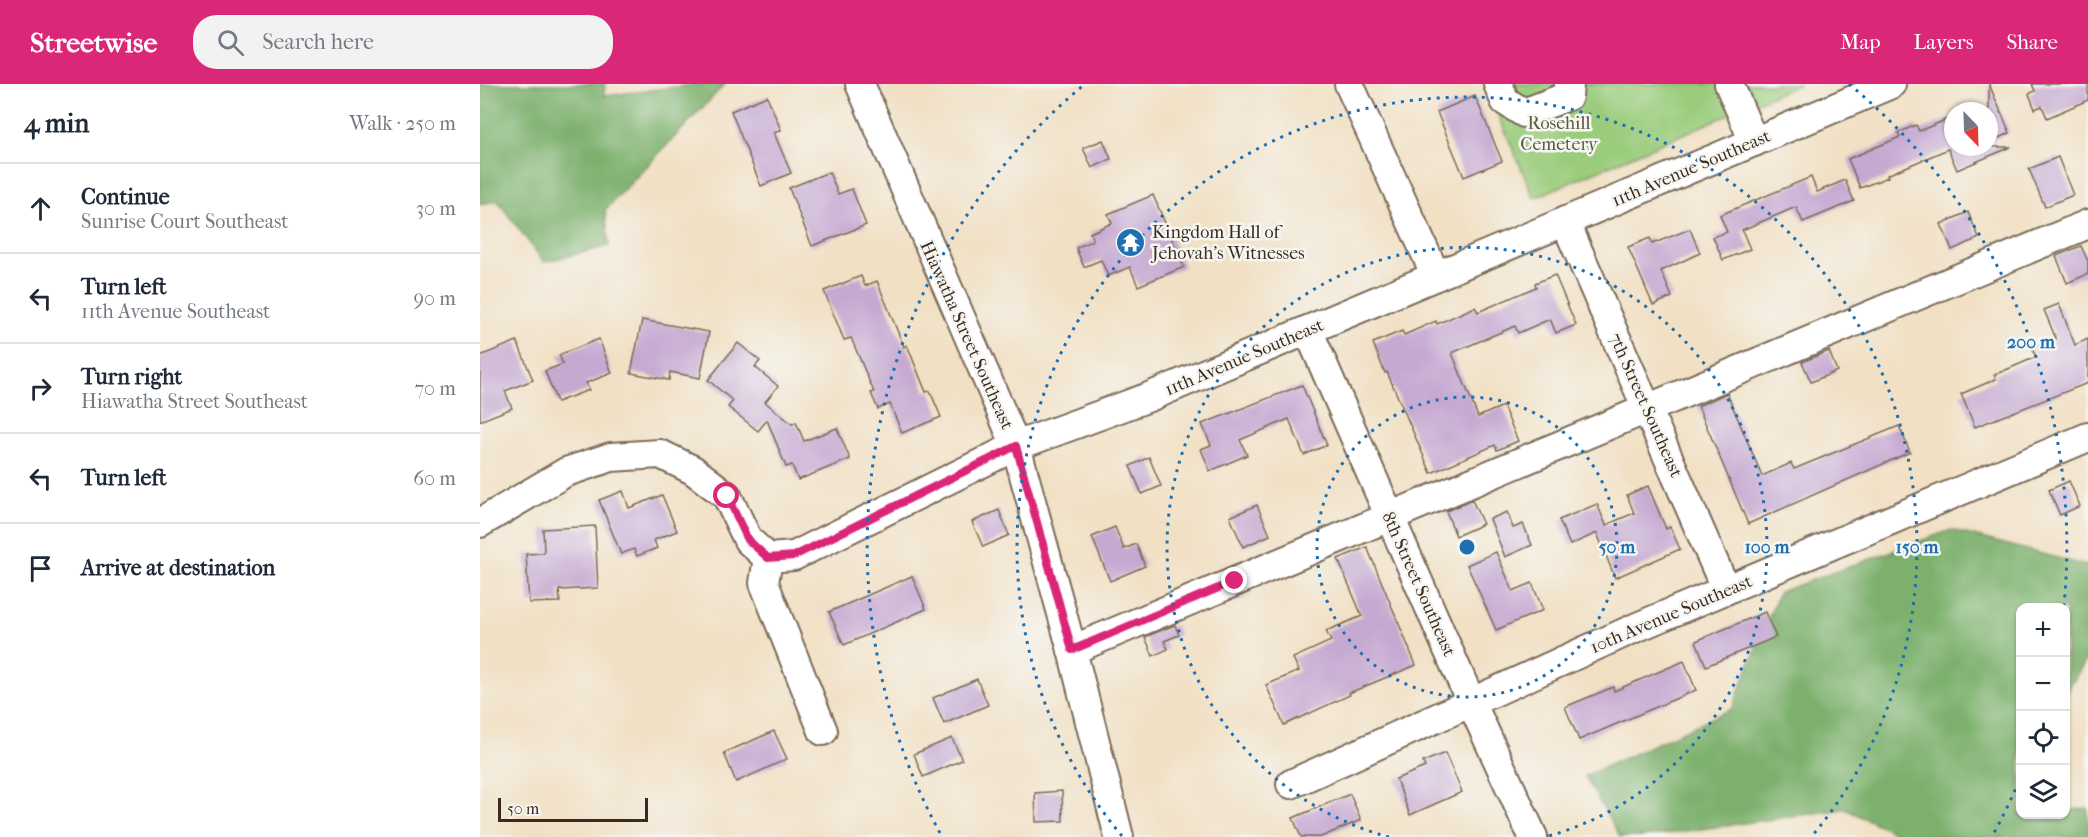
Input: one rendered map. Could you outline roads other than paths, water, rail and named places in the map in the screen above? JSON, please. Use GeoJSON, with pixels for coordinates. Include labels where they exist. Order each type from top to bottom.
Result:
{"type":"FeatureCollection","features":[{"type":"Feature","properties":{"kind":"street","name":"Hiawatha Street Southeast"},"geometry":{"type":"LineString","coordinates":[[860,84],[1016,446],[1072,650],[1119,837]]}},
{"type":"Feature","properties":{"kind":"street"},"geometry":{"type":"LineString","coordinates":[[1350,84],[1436,276]]}},
{"type":"Feature","properties":{"kind":"street"},"geometry":{"type":"LineString","coordinates":[[1498,84],[1505,101],[1524,113],[1568,96],[1569,84]]}},
{"type":"Feature","properties":{"kind":"street"},"geometry":{"type":"LineString","coordinates":[[1729,84],[1754,141]]}},
{"type":"Feature","properties":{"kind":"street","name":"11th Avenue Southeast"},"geometry":{"type":"LineString","coordinates":[[768,558],[794,556],[1016,446],[1149,397],[1892,84]]}},
{"type":"Feature","properties":{"kind":"street","name":"7th Street Southeast"},"geometry":{"type":"LineString","coordinates":[[1565,221],[1726,590]]}},
{"type":"Feature","properties":{"kind":"street"},"geometry":{"type":"LineString","coordinates":[[1072,650],[2088,224]]}},
{"type":"Feature","properties":{"kind":"street","name":"8th Street Southeast"},"geometry":{"type":"LineString","coordinates":[[1308,330],[1471,702],[1533,837]]}},
{"type":"Feature","properties":{"kind":"street","name":"10th Avenue Southeast"},"geometry":{"type":"LineString","coordinates":[[1291,784],[1726,590],[2088,437]]}},
{"type":"Feature","properties":{"kind":"street"},"geometry":{"type":"LineString","coordinates":[[480,523],[566,472],[611,457],[660,454],[693,470],[727,496],[748,540],[768,558],[764,583],[823,731]]}},
{"type":"Feature","properties":{"kind":"place","name":"Kingdom Hall of Jehovah’s Witnesses"},"geometry":{"type":"Point","coordinates":[1131,242]}},
{"type":"Feature","properties":{"kind":"park label","name":"Rosehill Cemetery"},"geometry":{"type":"Point","coordinates":[1559,133]}}]}
